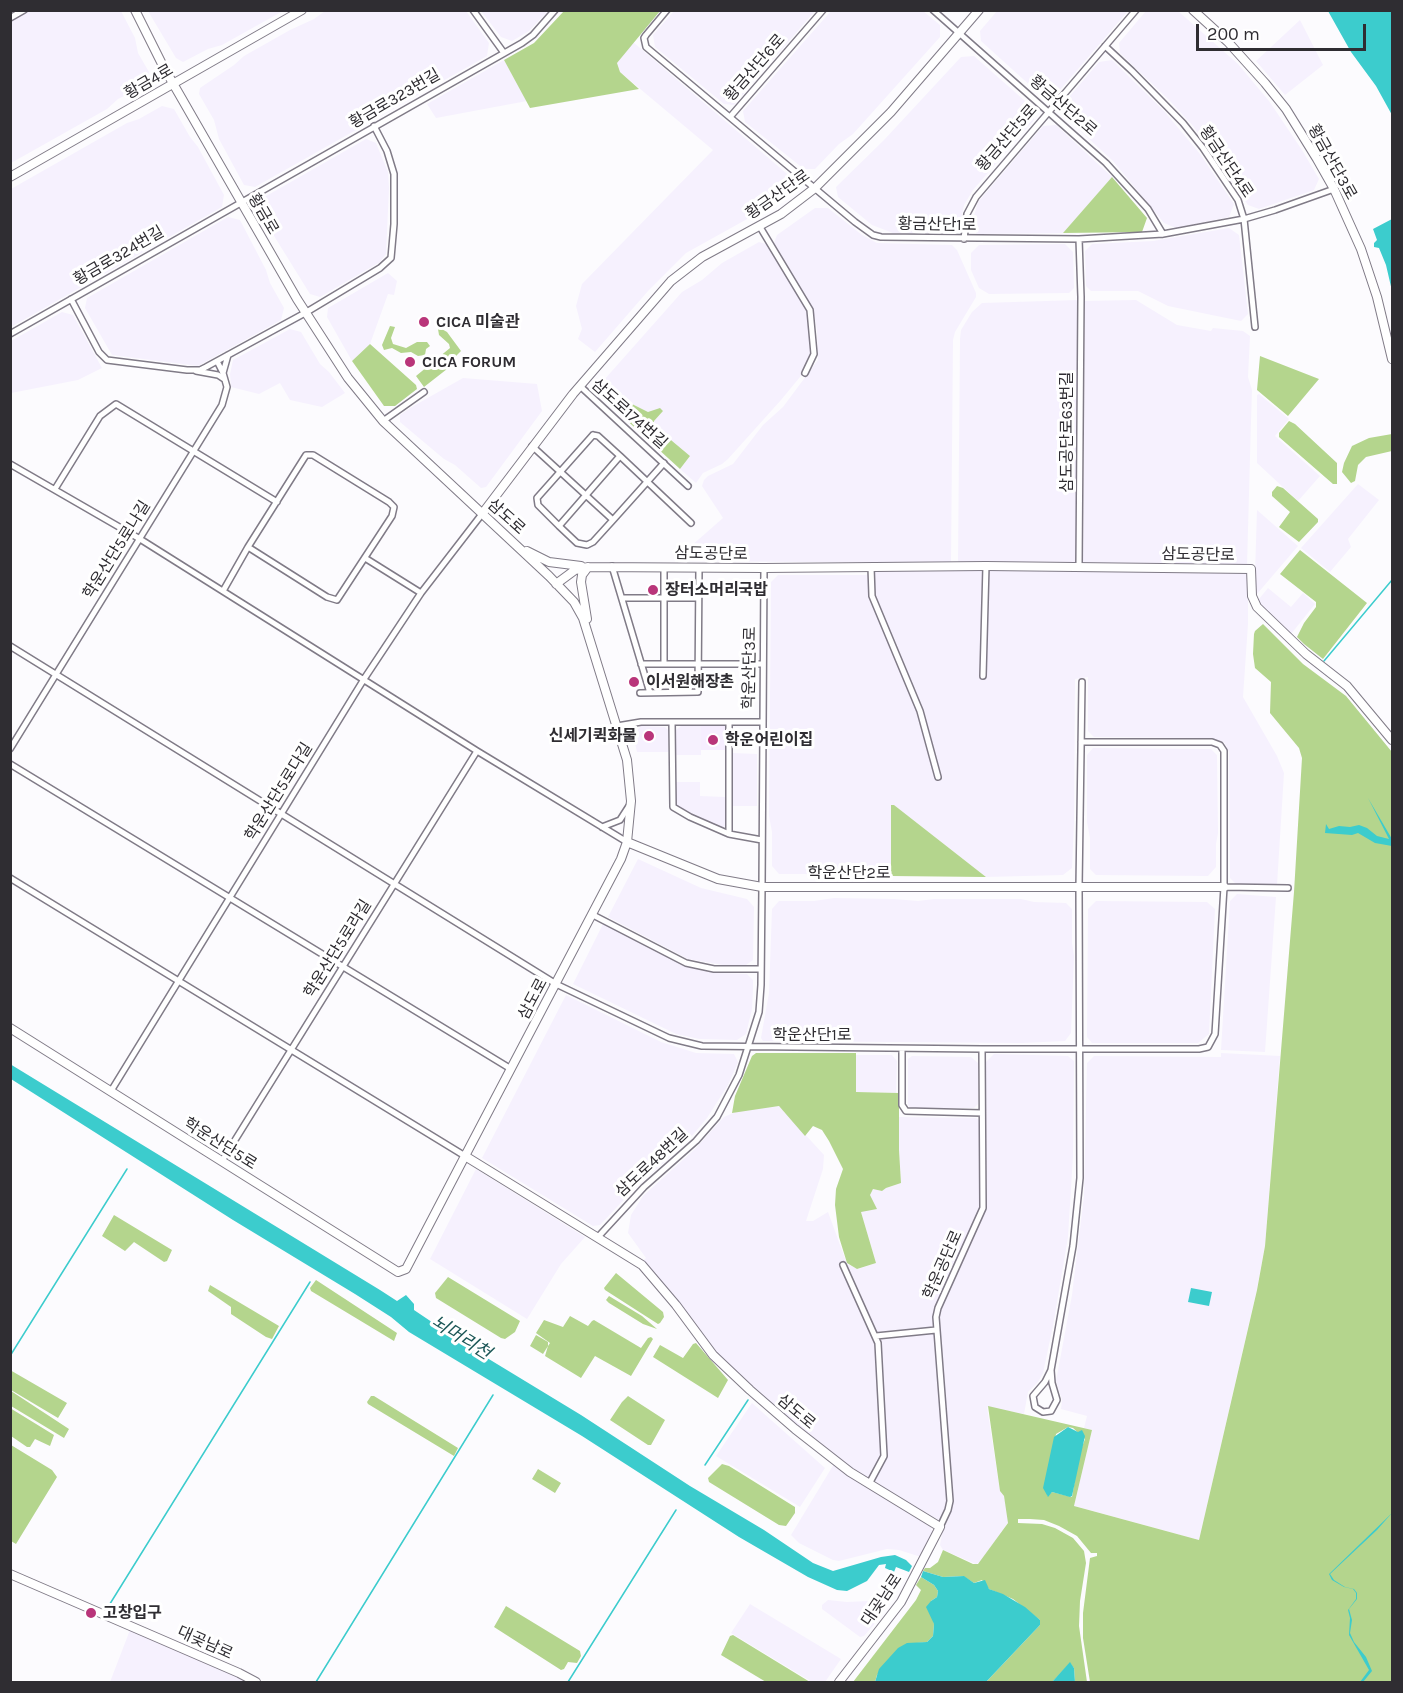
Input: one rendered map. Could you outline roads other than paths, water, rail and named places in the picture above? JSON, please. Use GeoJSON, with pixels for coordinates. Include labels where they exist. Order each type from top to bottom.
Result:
{"type":"FeatureCollection","features":[{"type":"Feature","properties":{"kind":"street"},"geometry":{"type":"LineString","coordinates":[[10,18],[24,10]]}},
{"type":"Feature","properties":{"kind":"street","name":"황금로"},"geometry":{"type":"LineString","coordinates":[[135,10],[174,84],[305,313],[348,378],[382,421]]}},
{"type":"Feature","properties":{"kind":"street","name":"황금4로"},"geometry":{"type":"LineString","coordinates":[[10,177],[302,10]]}},
{"type":"Feature","properties":{"kind":"street"},"geometry":{"type":"LineString","coordinates":[[473,10],[504,53]]}},
{"type":"Feature","properties":{"kind":"street","name":"황금로323번길"},"geometry":{"type":"LineString","coordinates":[[241,202],[504,53],[533,35],[555,10]]}},
{"type":"Feature","properties":{"kind":"street","name":"황금산단1로"},"geometry":{"type":"LineString","coordinates":[[667,10],[644,38],[646,46],[873,235],[902,239],[1079,239],[1163,234],[1244,219],[1334,189]]}},
{"type":"Feature","properties":{"kind":"street","name":"황금산단6로"},"geometry":{"type":"LineString","coordinates":[[730,117],[823,10]]}},
{"type":"Feature","properties":{"kind":"street","name":"황금산단2로"},"geometry":{"type":"LineString","coordinates":[[933,10],[1119,176],[1148,209],[1163,234]]}},
{"type":"Feature","properties":{"kind":"street","name":"황금산단로"},"geometry":{"type":"LineString","coordinates":[[580,386],[671,281],[702,257],[781,214],[815,188],[891,112],[979,10]]}},
{"type":"Feature","properties":{"kind":"street","name":"황금산단5로"},"geometry":{"type":"LineString","coordinates":[[963,238],[967,214],[976,196],[1136,10]]}},
{"type":"Feature","properties":{"kind":"street","name":"황금산단3로"},"geometry":{"type":"LineString","coordinates":[[1193,10],[1234,47],[1286,109],[1334,189],[1367,266],[1392,358]]}},
{"type":"Feature","properties":{"kind":"street","name":"황금산단4로"},"geometry":{"type":"LineString","coordinates":[[1105,46],[1194,136],[1238,200],[1244,219],[1255,327]]}},
{"type":"Feature","properties":{"kind":"street"},"geometry":{"type":"LineString","coordinates":[[195,370],[217,361],[305,313],[380,268],[391,258],[394,174],[387,151],[374,126]]}},
{"type":"Feature","properties":{"kind":"street","name":"황금로324번길"},"geometry":{"type":"LineString","coordinates":[[10,334],[241,202]]}},
{"type":"Feature","properties":{"kind":"street"},"geometry":{"type":"LineString","coordinates":[[760,227],[805,300],[811,314],[814,354],[805,373]]}},
{"type":"Feature","properties":{"kind":"street","name":"삼도공단로63번길"},"geometry":{"type":"LineString","coordinates":[[1079,239],[1081,297],[1079,567]]}},
{"type":"Feature","properties":{"kind":"street"},"geometry":{"type":"LineString","coordinates":[[71,299],[99,352],[107,360],[195,370],[218,375],[225,380]]}},
{"type":"Feature","properties":{"kind":"street"},"geometry":{"type":"LineString","coordinates":[[223,373],[228,355]]}},
{"type":"Feature","properties":{"kind":"street","name":"학운산단5로나길"},"geometry":{"type":"LineString","coordinates":[[10,749],[225,400],[227,387],[217,361]]}},
{"type":"Feature","properties":{"kind":"street","name":"삼도로174번길"},"geometry":{"type":"LineString","coordinates":[[482,514],[580,386],[688,486]]}},
{"type":"Feature","properties":{"kind":"street"},"geometry":{"type":"LineString","coordinates":[[382,421],[424,392]]}},
{"type":"Feature","properties":{"kind":"street"},"geometry":{"type":"LineString","coordinates":[[55,489],[100,416],[116,404],[277,502]]}},
{"type":"Feature","properties":{"kind":"street","name":"삼도로"},"geometry":{"type":"LineString","coordinates":[[382,421],[518,546],[579,610],[591,641],[627,760],[631,801],[627,842],[621,859],[465,1156],[642,1265],[676,1305],[713,1355],[742,1383],[818,1447],[869,1484],[939,1527]]}},
{"type":"Feature","properties":{"kind":"street"},"geometry":{"type":"LineString","coordinates":[[620,456],[559,526],[540,509],[536,501],[593,435],[620,456],[691,523]]}},
{"type":"Feature","properties":{"kind":"street"},"geometry":{"type":"LineString","coordinates":[[532,446],[614,520]]}},
{"type":"Feature","properties":{"kind":"street"},"geometry":{"type":"LineString","coordinates":[[223,591],[248,547],[304,457],[309,454],[394,507],[339,598],[333,600],[248,547]]}},
{"type":"Feature","properties":{"kind":"street"},"geometry":{"type":"LineString","coordinates":[[10,464],[140,539],[477,751],[627,842]]}},
{"type":"Feature","properties":{"kind":"street","name":"삼도로174번길"},"geometry":{"type":"LineString","coordinates":[[559,526],[577,543],[587,545],[593,542],[664,464]]}},
{"type":"Feature","properties":{"kind":"street","name":"학운산단5로다길"},"geometry":{"type":"LineString","coordinates":[[111,1091],[364,679],[421,593],[482,514]]}},
{"type":"Feature","properties":{"kind":"street"},"geometry":{"type":"LineString","coordinates":[[518,546],[549,562],[588,567],[582,575],[581,586],[591,641]]}},
{"type":"Feature","properties":{"kind":"street"},"geometry":{"type":"LineString","coordinates":[[365,558],[421,593]]}},
{"type":"Feature","properties":{"kind":"street"},"geometry":{"type":"LineString","coordinates":[[612,566],[650,693]]}},
{"type":"Feature","properties":{"kind":"street","name":"삼도공단로"},"geometry":{"type":"LineString","coordinates":[[556,584],[575,570],[612,566],[1251,569],[1252,596],[1257,608],[1306,654],[1351,689],[1392,740]]}},
{"type":"Feature","properties":{"kind":"street"},"geometry":{"type":"LineString","coordinates":[[984,675],[986,566]]}},
{"type":"Feature","properties":{"kind":"street"},"geometry":{"type":"LineString","coordinates":[[664,567],[664,664]]}},
{"type":"Feature","properties":{"kind":"street"},"geometry":{"type":"LineString","coordinates":[[871,567],[872,596],[913,692],[925,725],[938,777]]}},
{"type":"Feature","properties":{"kind":"street"},"geometry":{"type":"LineString","coordinates":[[640,693],[698,692],[699,568]]}},
{"type":"Feature","properties":{"kind":"street","name":"학운산단3로"},"geometry":{"type":"LineString","coordinates":[[761,969],[764,568]]}},
{"type":"Feature","properties":{"kind":"street"},"geometry":{"type":"LineString","coordinates":[[622,598],[698,598]]}},
{"type":"Feature","properties":{"kind":"street","name":"학운산단1로"},"geometry":{"type":"LineString","coordinates":[[10,646],[556,984],[675,1040],[702,1046],[902,1049],[1199,1049],[1208,1047],[1215,1034],[1224,887]]}},
{"type":"Feature","properties":{"kind":"street"},"geometry":{"type":"LineString","coordinates":[[641,664],[763,664]]}},
{"type":"Feature","properties":{"kind":"street"},"geometry":{"type":"LineString","coordinates":[[1051,1370],[1045,1382],[1033,1396],[1035,1407],[1043,1412],[1054,1408],[1057,1400],[1051,1370],[1065,1298],[1078,1201],[1081,1154],[1079,887],[1082,682]]}},
{"type":"Feature","properties":{"kind":"street"},"geometry":{"type":"LineString","coordinates":[[617,726],[634,722],[763,722]]}},
{"type":"Feature","properties":{"kind":"street"},"geometry":{"type":"LineString","coordinates":[[672,722],[673,807],[729,834],[762,840]]}},
{"type":"Feature","properties":{"kind":"street"},"geometry":{"type":"LineString","coordinates":[[729,722],[729,834]]}},
{"type":"Feature","properties":{"kind":"street"},"geometry":{"type":"LineString","coordinates":[[1081,742],[1205,742],[1216,743],[1222,747],[1225,773],[1224,887]]}},
{"type":"Feature","properties":{"kind":"street","name":"학운산단5로라길"},"geometry":{"type":"LineString","coordinates":[[222,1161],[477,751]]}},
{"type":"Feature","properties":{"kind":"street"},"geometry":{"type":"LineString","coordinates":[[10,764],[511,1069]]}},
{"type":"Feature","properties":{"kind":"street"},"geometry":{"type":"LineString","coordinates":[[602,827],[620,820],[631,801]]}},
{"type":"Feature","properties":{"kind":"street","name":"학운산단2로"},"geometry":{"type":"LineString","coordinates":[[627,842],[718,879],[762,887],[1288,888]]}},
{"type":"Feature","properties":{"kind":"street"},"geometry":{"type":"LineString","coordinates":[[10,878],[465,1156]]}},
{"type":"Feature","properties":{"kind":"street"},"geometry":{"type":"LineString","coordinates":[[593,915],[686,963],[714,969],[761,969]]}},
{"type":"Feature","properties":{"kind":"street","name":"삼도로48번길"},"geometry":{"type":"LineString","coordinates":[[598,1237],[644,1187],[696,1141],[723,1107],[740,1075],[749,1048],[760,1006],[761,969]]}},
{"type":"Feature","properties":{"kind":"street","name":"학운산단5로"},"geometry":{"type":"LineString","coordinates":[[10,1028],[398,1272],[406,1269],[465,1156]]}},
{"type":"Feature","properties":{"kind":"street"},"geometry":{"type":"LineString","coordinates":[[902,1049],[902,1105],[906,1111],[982,1113]]}},
{"type":"Feature","properties":{"kind":"street","name":"학운공단로"},"geometry":{"type":"LineString","coordinates":[[939,1527],[950,1501],[936,1330],[938,1308],[983,1208],[982,1049]]}},
{"type":"Feature","properties":{"kind":"street"},"geometry":{"type":"LineString","coordinates":[[843,1265],[876,1336],[884,1456],[869,1484]]}},
{"type":"Feature","properties":{"kind":"street"},"geometry":{"type":"LineString","coordinates":[[876,1336],[936,1330]]}},
{"type":"Feature","properties":{"kind":"street","name":"대곶남로"},"geometry":{"type":"LineString","coordinates":[[839,1683],[901,1602],[939,1527]]}},
{"type":"Feature","properties":{"kind":"street","name":"대곶남로"},"geometry":{"type":"LineString","coordinates":[[10,1574],[238,1673],[256,1683]]}},
{"type":"Feature","properties":{"kind":"water"},"geometry":{"type":"Polygon","coordinates":[[[1328,11],[1392,11],[1392,115],[1376,86],[1351,52],[1328,11]]]}},
{"type":"Feature","properties":{"kind":"water"},"geometry":{"type":"Polygon","coordinates":[[[1392,219],[1392,291],[1386,265],[1379,248],[1374,247],[1377,240],[1373,229],[1392,219]]]}},
{"type":"Feature","properties":{"kind":"water"},"geometry":{"type":"Polygon","coordinates":[[[1368,798],[1392,839],[1392,846],[1375,843],[1358,833],[1352,835],[1325,833],[1326,824],[1329,829],[1359,825],[1377,836],[1389,839],[1368,798]]]}},
{"type":"Feature","properties":{"kind":"water"},"geometry":{"type":"Polygon","coordinates":[[[10,1064],[397,1301],[406,1295],[414,1304],[414,1310],[469,1347],[581,1415],[813,1563],[833,1571],[895,1555],[912,1566],[909,1572],[896,1567],[894,1572],[885,1568],[886,1564],[879,1565],[867,1581],[847,1591],[837,1590],[808,1577],[739,1537],[582,1436],[409,1332],[391,1317],[355,1294],[233,1220],[11,1079],[10,1064]]]}},
{"type":"Feature","properties":{"kind":"water"},"geometry":{"type":"Polygon","coordinates":[[[1191,1288],[1212,1292],[1209,1306],[1188,1302],[1191,1288]]]}},
{"type":"Feature","properties":{"kind":"water"},"geometry":{"type":"Polygon","coordinates":[[[1068,1427],[1078,1432],[1082,1430],[1085,1436],[1072,1496],[1052,1492],[1048,1497],[1043,1488],[1054,1437],[1068,1427]]]}},
{"type":"Feature","properties":{"kind":"water"},"geometry":{"type":"Polygon","coordinates":[[[1392,1513],[1330,1574],[1334,1580],[1345,1587],[1354,1589],[1357,1593],[1357,1599],[1349,1609],[1352,1620],[1350,1633],[1366,1657],[1372,1671],[1363,1682],[1360,1682],[1369,1670],[1349,1635],[1348,1610],[1356,1599],[1356,1593],[1353,1589],[1344,1587],[1332,1580],[1329,1574],[1392,1513]]]}},
{"type":"Feature","properties":{"kind":"water"},"geometry":{"type":"Polygon","coordinates":[[[923,1571],[943,1577],[964,1576],[974,1583],[985,1580],[989,1589],[1025,1607],[1040,1620],[1040,1625],[986,1682],[875,1682],[879,1669],[898,1648],[907,1643],[927,1642],[933,1636],[934,1624],[926,1607],[937,1597],[938,1591],[934,1585],[921,1577],[923,1571]]]}},
{"type":"Feature","properties":{"kind":"water"},"geometry":{"type":"Polygon","coordinates":[[[1070,1662],[1074,1668],[1075,1682],[1052,1682],[1070,1662]]]}},
{"type":"Feature","properties":{"kind":"waterway"},"geometry":{"type":"LineString","coordinates":[[1324,661],[1392,580]]}},
{"type":"Feature","properties":{"kind":"waterway"},"geometry":{"type":"LineString","coordinates":[[10,1356],[127,1169]]}},
{"type":"Feature","properties":{"kind":"waterway"},"geometry":{"type":"LineString","coordinates":[[108,1607],[310,1282]]}},
{"type":"Feature","properties":{"kind":"waterway"},"geometry":{"type":"LineString","coordinates":[[316,1682],[493,1395]]}},
{"type":"Feature","properties":{"kind":"waterway"},"geometry":{"type":"LineString","coordinates":[[705,1465],[748,1400]]}},
{"type":"Feature","properties":{"kind":"waterway"},"geometry":{"type":"LineString","coordinates":[[568,1682],[676,1510]]}},
{"type":"Feature","properties":{"kind":"place","name":"CICA 미술관"},"geometry":{"type":"Point","coordinates":[424,322]}},
{"type":"Feature","properties":{"kind":"place","name":"CICA FORUM"},"geometry":{"type":"Point","coordinates":[410,362]}},
{"type":"Feature","properties":{"kind":"place","name":"장터소머리국밥"},"geometry":{"type":"Point","coordinates":[653,590]}},
{"type":"Feature","properties":{"kind":"place","name":"이서원해장촌"},"geometry":{"type":"Point","coordinates":[634,682]}},
{"type":"Feature","properties":{"kind":"place","name":"신세기퀵화물"},"geometry":{"type":"Point","coordinates":[649,736]}},
{"type":"Feature","properties":{"kind":"place","name":"학운어린이집"},"geometry":{"type":"Point","coordinates":[713,740]}},
{"type":"Feature","properties":{"kind":"place","name":"고창입구"},"geometry":{"type":"Point","coordinates":[91,1613]}},
{"type":"Feature","properties":{"kind":"water label","name":"뇌머리천"},"geometry":{"type":"Point","coordinates":[461,1338]}}]}
